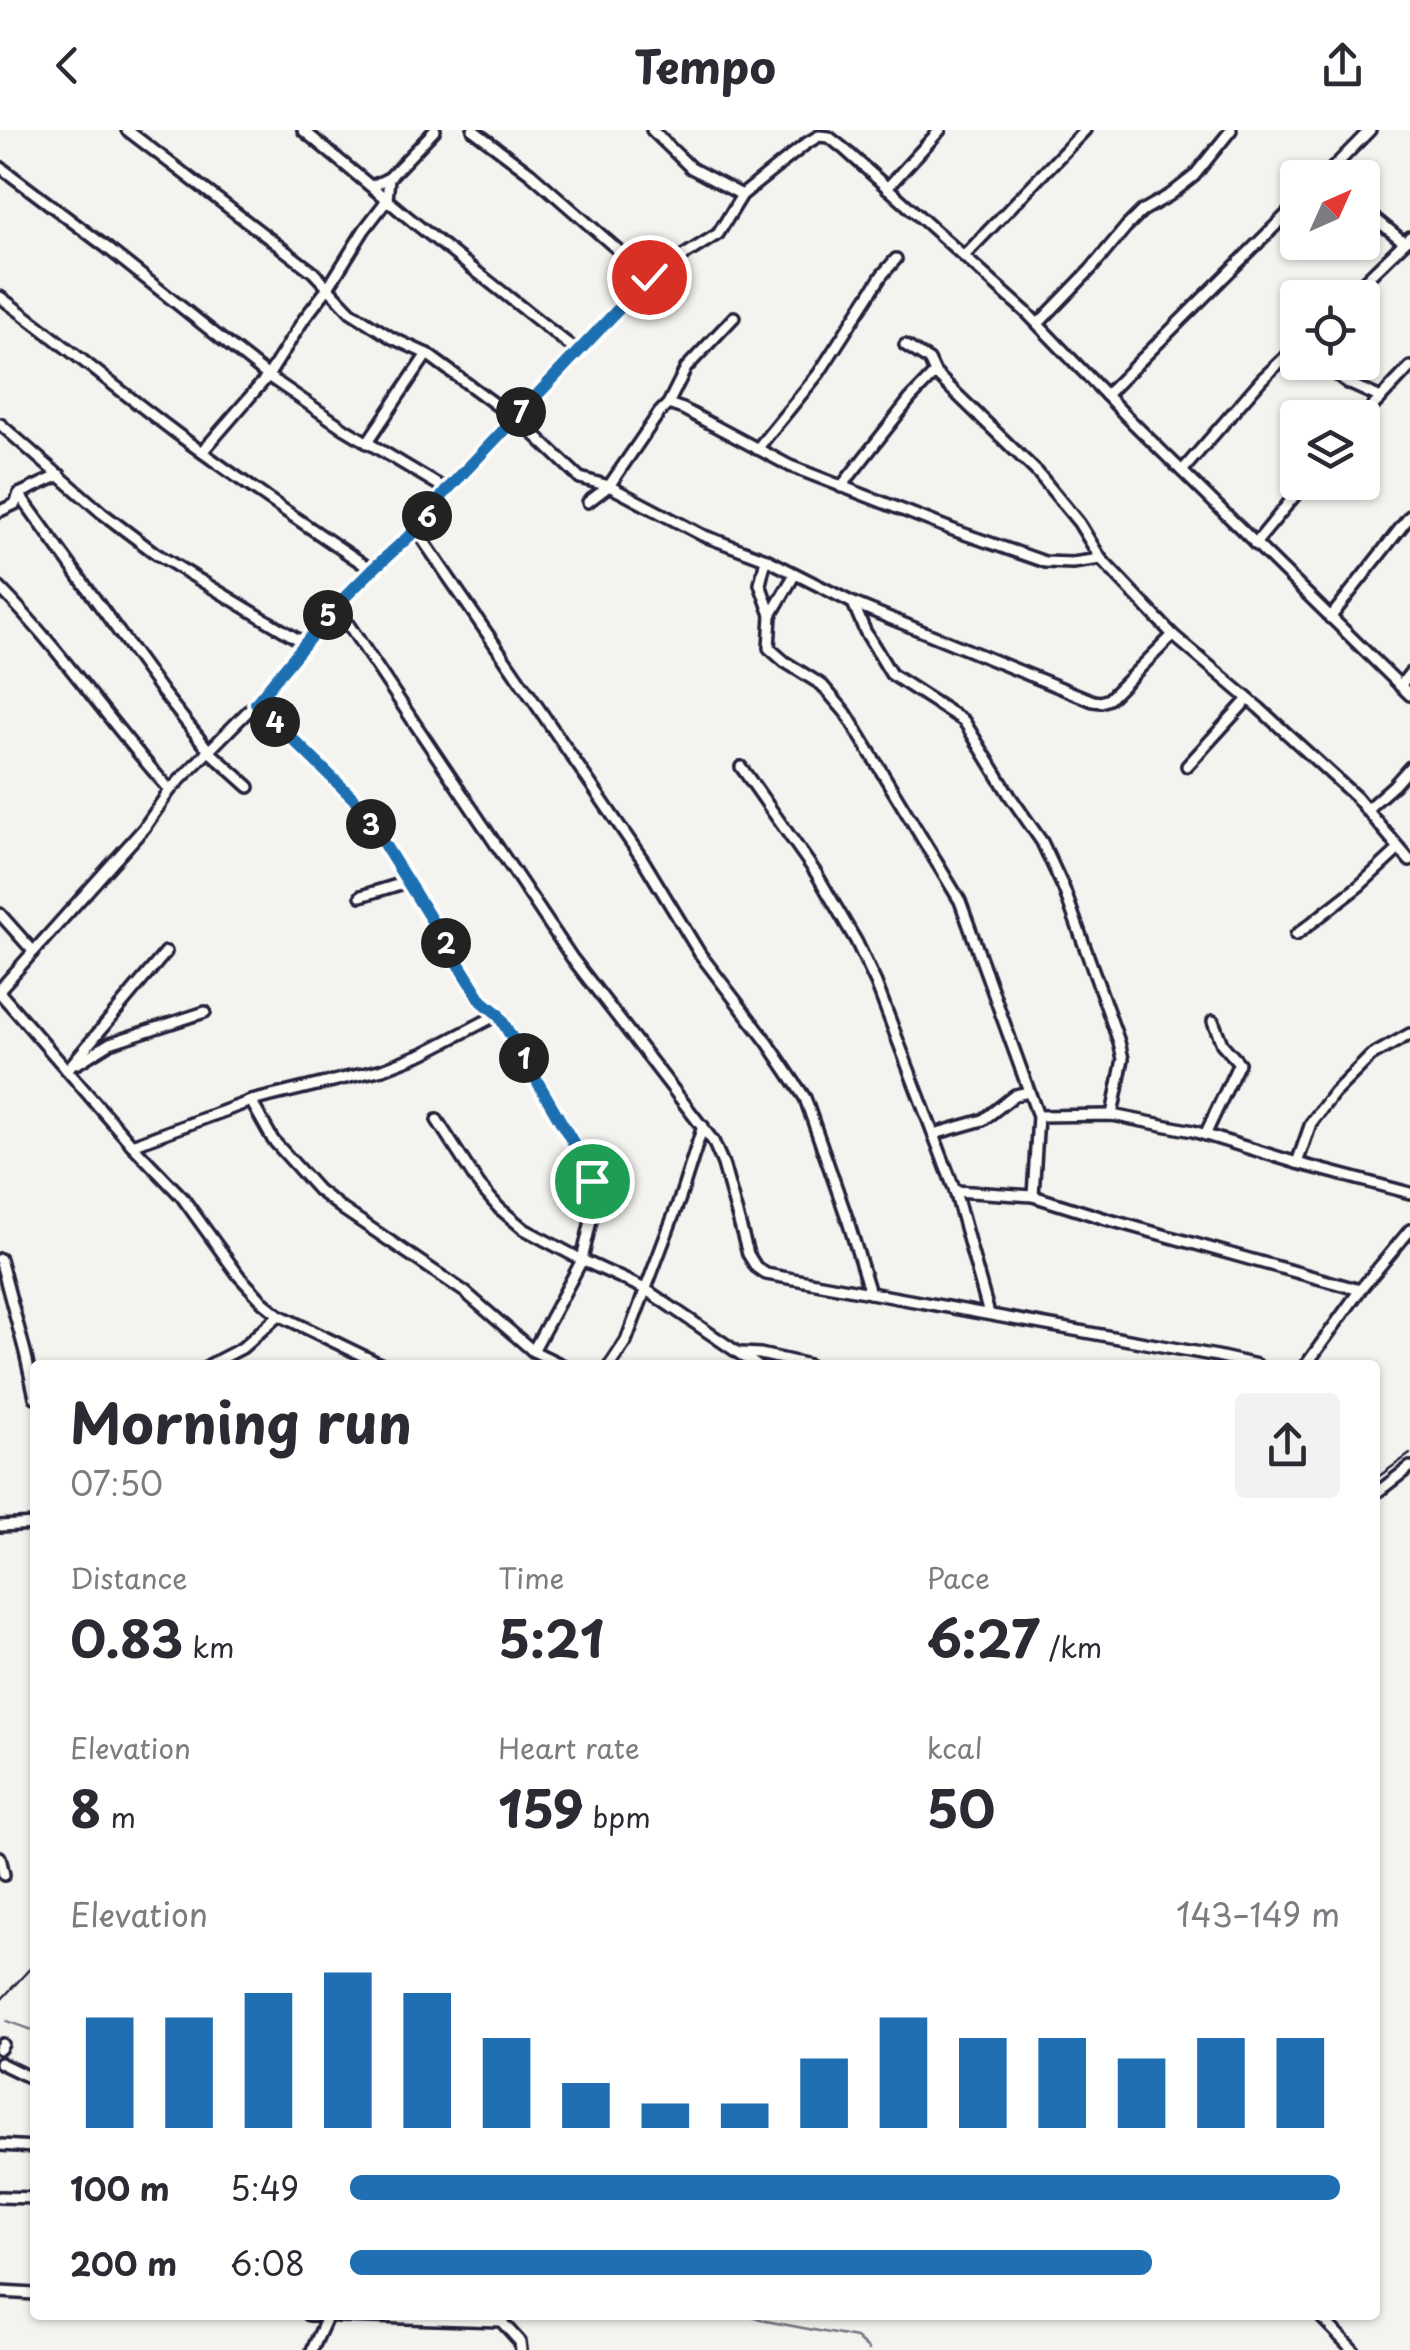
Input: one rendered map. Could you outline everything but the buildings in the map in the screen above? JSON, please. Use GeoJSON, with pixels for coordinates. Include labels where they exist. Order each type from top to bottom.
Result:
{"type":"FeatureCollection","features":[{"type":"Feature","properties":{"kind":"street"},"geometry":{"type":"LineString","coordinates":[[128,130],[312,272],[351,312],[392,338],[428,354],[515,417],[580,478],[609,486],[702,535],[766,560],[852,603],[1093,702],[1109,699],[1173,635]]}},
{"type":"Feature","properties":{"kind":"street"},"geometry":{"type":"LineString","coordinates":[[303,130],[577,351]]}},
{"type":"Feature","properties":{"kind":"street"},"geometry":{"type":"LineString","coordinates":[[372,186],[390,178],[434,130]]}},
{"type":"Feature","properties":{"kind":"street"},"geometry":{"type":"LineString","coordinates":[[473,130],[530,173],[649,277]]}},
{"type":"Feature","properties":{"kind":"street"},"geometry":{"type":"LineString","coordinates":[[652,130],[691,168],[742,195]]}},
{"type":"Feature","properties":{"kind":"street"},"geometry":{"type":"LineString","coordinates":[[887,188],[940,130]]}},
{"type":"Feature","properties":{"kind":"street"},"geometry":{"type":"LineString","coordinates":[[964,256],[1085,130]]}},
{"type":"Feature","properties":{"kind":"street"},"geometry":{"type":"LineString","coordinates":[[1038,324],[1142,211],[1194,176],[1231,130]]}},
{"type":"Feature","properties":{"kind":"street"},"geometry":{"type":"LineString","coordinates":[[1341,160],[1370,130]]}},
{"type":"Feature","properties":{"kind":"street"},"geometry":{"type":"LineString","coordinates":[[372,1360],[279,1315],[264,1303],[239,1276],[182,1197],[132,1145],[0,991],[144,828],[170,790],[256,703],[336,606],[416,530],[447,490],[577,351],[649,277],[718,234],[742,195],[816,133],[843,148],[1038,324],[1410,695]]}},
{"type":"Feature","properties":{"kind":"street"},"geometry":{"type":"LineString","coordinates":[[0,167],[268,376],[367,443],[447,490]]}},
{"type":"Feature","properties":{"kind":"street"},"geometry":{"type":"LineString","coordinates":[[202,452],[268,376],[387,200],[390,178]]}},
{"type":"Feature","properties":{"kind":"street"},"geometry":{"type":"LineString","coordinates":[[1106,395],[1280,221]]}},
{"type":"Feature","properties":{"kind":"street"},"geometry":{"type":"LineString","coordinates":[[1366,280],[1407,240],[1380,221]]}},
{"type":"Feature","properties":{"kind":"street"},"geometry":{"type":"LineString","coordinates":[[757,449],[819,373],[896,258]]}},
{"type":"Feature","properties":{"kind":"street"},"geometry":{"type":"LineString","coordinates":[[0,297],[202,452],[372,570]]}},
{"type":"Feature","properties":{"kind":"street"},"geometry":{"type":"LineString","coordinates":[[588,502],[609,486],[668,404],[686,368],[734,316]]}},
{"type":"Feature","properties":{"kind":"street"},"geometry":{"type":"LineString","coordinates":[[905,344],[929,360],[936,372],[1038,472],[1080,523],[1101,558],[1173,635],[1356,798],[1410,861]]}},
{"type":"Feature","properties":{"kind":"street"},"geometry":{"type":"LineString","coordinates":[[367,443],[428,354]]}},
{"type":"Feature","properties":{"kind":"street"},"geometry":{"type":"LineString","coordinates":[[1182,471],[1280,362]]}},
{"type":"Feature","properties":{"kind":"street"},"geometry":{"type":"LineString","coordinates":[[1344,380],[1381,398],[1410,367]]}},
{"type":"Feature","properties":{"kind":"street"},"geometry":{"type":"LineString","coordinates":[[841,487],[936,372]]}},
{"type":"Feature","properties":{"kind":"street"},"geometry":{"type":"LineString","coordinates":[[668,404],[841,487],[956,532],[1045,562],[1101,558]]}},
{"type":"Feature","properties":{"kind":"street"},"geometry":{"type":"LineString","coordinates":[[0,424],[102,514],[155,554],[304,643]]}},
{"type":"Feature","properties":{"kind":"street"},"geometry":{"type":"LineString","coordinates":[[0,510],[14,504],[19,494],[60,474]]}},
{"type":"Feature","properties":{"kind":"street"},"geometry":{"type":"LineString","coordinates":[[19,494],[163,693],[210,752],[249,787]]}},
{"type":"Feature","properties":{"kind":"street"},"geometry":{"type":"LineString","coordinates":[[1255,544],[1291,500]]}},
{"type":"Feature","properties":{"kind":"street"},"geometry":{"type":"LineString","coordinates":[[1330,618],[1410,516]]}},
{"type":"Feature","properties":{"kind":"street"},"geometry":{"type":"LineString","coordinates":[[416,530],[644,860],[700,954],[805,1098],[870,1293]]}},
{"type":"Feature","properties":{"kind":"street"},"geometry":{"type":"LineString","coordinates":[[766,560],[760,584],[771,615],[770,648],[822,685],[846,712],[960,901],[1038,1116],[1034,1196]]}},
{"type":"Feature","properties":{"kind":"street"},"geometry":{"type":"LineString","coordinates":[[771,615],[795,574]]}},
{"type":"Feature","properties":{"kind":"street"},"geometry":{"type":"LineString","coordinates":[[0,588],[170,790]]}},
{"type":"Feature","properties":{"kind":"street"},"geometry":{"type":"LineString","coordinates":[[852,603],[891,674],[964,721],[1042,842],[1064,889],[1119,1042],[1123,1059],[1112,1115]]}},
{"type":"Feature","properties":{"kind":"street"},"geometry":{"type":"LineString","coordinates":[[336,606],[572,958],[703,1126],[723,1164],[748,1254],[756,1268],[766,1274],[1231,1360]]}},
{"type":"Feature","properties":{"kind":"street"},"geometry":{"type":"LineString","coordinates":[[1400,686],[1410,673]]}},
{"type":"Feature","properties":{"kind":"street"},"geometry":{"type":"LineString","coordinates":[[1187,766],[1248,699]]}},
{"type":"Feature","properties":{"kind":"street"},"geometry":{"type":"LineString","coordinates":[[256,703],[359,804],[482,1001],[498,1014],[592,1181],[594,1202],[582,1260],[533,1351]]}},
{"type":"Feature","properties":{"kind":"street"},"geometry":{"type":"LineString","coordinates":[[740,767],[816,873],[876,983],[955,1191],[989,1314]]}},
{"type":"Feature","properties":{"kind":"street"},"geometry":{"type":"LineString","coordinates":[[1366,810],[1410,767]]}},
{"type":"Feature","properties":{"kind":"street"},"geometry":{"type":"LineString","coordinates":[[1296,935],[1359,886],[1399,848]]}},
{"type":"Feature","properties":{"kind":"street"},"geometry":{"type":"LineString","coordinates":[[361,896],[407,882]]}},
{"type":"Feature","properties":{"kind":"street"},"geometry":{"type":"LineString","coordinates":[[0,914],[33,951]]}},
{"type":"Feature","properties":{"kind":"street"},"geometry":{"type":"LineString","coordinates":[[67,1070],[166,952]]}},
{"type":"Feature","properties":{"kind":"street"},"geometry":{"type":"LineString","coordinates":[[67,1070],[110,1042],[205,1012]]}},
{"type":"Feature","properties":{"kind":"street"},"geometry":{"type":"LineString","coordinates":[[132,1145],[251,1101],[383,1069],[498,1014]]}},
{"type":"Feature","properties":{"kind":"street"},"geometry":{"type":"LineString","coordinates":[[1205,1135],[1239,1063],[1222,1044],[1213,1022]]}},
{"type":"Feature","properties":{"kind":"street"},"geometry":{"type":"LineString","coordinates":[[1297,1163],[1312,1124],[1334,1093],[1370,1056],[1410,1034]]}},
{"type":"Feature","properties":{"kind":"street"},"geometry":{"type":"LineString","coordinates":[[934,1134],[983,1120],[1015,1095],[1030,1092]]}},
{"type":"Feature","properties":{"kind":"street"},"geometry":{"type":"LineString","coordinates":[[251,1101],[274,1140],[318,1190],[464,1292],[533,1351],[552,1360]]}},
{"type":"Feature","properties":{"kind":"street"},"geometry":{"type":"LineString","coordinates":[[1038,1116],[1112,1115],[1205,1135],[1410,1193]]}},
{"type":"Feature","properties":{"kind":"street"},"geometry":{"type":"LineString","coordinates":[[437,1120],[480,1185],[499,1208],[524,1228],[646,1289],[749,1360]]}},
{"type":"Feature","properties":{"kind":"street"},"geometry":{"type":"LineString","coordinates":[[613,1360],[626,1341],[646,1289],[703,1126]]}},
{"type":"Feature","properties":{"kind":"street"},"geometry":{"type":"LineString","coordinates":[[955,1191],[1034,1196],[1106,1220],[1360,1290]]}},
{"type":"Feature","properties":{"kind":"street"},"geometry":{"type":"LineString","coordinates":[[1310,1360],[1360,1290],[1408,1237]]}},
{"type":"Feature","properties":{"kind":"street"},"geometry":{"type":"LineString","coordinates":[[0,1259],[30,1377]]}},
{"type":"Feature","properties":{"kind":"street"},"geometry":{"type":"LineString","coordinates":[[219,1360],[242,1348],[279,1315]]}},
{"type":"Feature","properties":{"kind":"street"},"geometry":{"type":"LineString","coordinates":[[738,1352],[787,1360]]}},
{"type":"Feature","properties":{"kind":"street"},"geometry":{"type":"LineString","coordinates":[[1380,1490],[1410,1468]]}},
{"type":"Feature","properties":{"kind":"street"},"geometry":{"type":"LineString","coordinates":[[0,1526],[30,1524]]}},
{"type":"Feature","properties":{"kind":"street"},"geometry":{"type":"LineString","coordinates":[[0,1857],[4,1875]]}},
{"type":"Feature","properties":{"kind":"street"},"geometry":{"type":"LineString","coordinates":[[0,2063],[30,2078]]}},
{"type":"Feature","properties":{"kind":"street"},"geometry":{"type":"LineString","coordinates":[[0,2145],[30,2147]]}},
{"type":"Feature","properties":{"kind":"street"},"geometry":{"type":"LineString","coordinates":[[0,2197],[30,2198]]}},
{"type":"Feature","properties":{"kind":"street"},"geometry":{"type":"LineString","coordinates":[[0,2292],[30,2294]]}},
{"type":"Feature","properties":{"kind":"street"},"geometry":{"type":"LineString","coordinates":[[312,2350],[326,2320]]}},
{"type":"Feature","properties":{"kind":"street"},"geometry":{"type":"LineString","coordinates":[[466,2320],[501,2321],[520,2342],[521,2350]]}},
{"type":"Feature","properties":{"kind":"street"},"geometry":{"type":"LineString","coordinates":[[1324,2320],[1353,2350]]}},
{"type":"Feature","properties":{"kind":"waterway"},"geometry":{"type":"LineString","coordinates":[[7,2021],[30,2029]]}},
{"type":"Feature","properties":{"kind":"waterway"},"geometry":{"type":"LineString","coordinates":[[763,2320],[856,2338],[869,2350]]}},
{"type":"Feature","properties":{"kind":"railway"},"geometry":{"type":"LineString","coordinates":[[1380,1475],[1410,1454]]}},
{"type":"Feature","properties":{"kind":"railway"},"geometry":{"type":"LineString","coordinates":[[0,2001],[30,1968]]}},
{"type":"Feature","properties":{"kind":"route"},"geometry":{"type":"LineString","coordinates":[[592,1181],[498,1014],[482,1001],[359,804],[256,703],[336,606],[416,530],[447,490],[649,277]]}}]}
